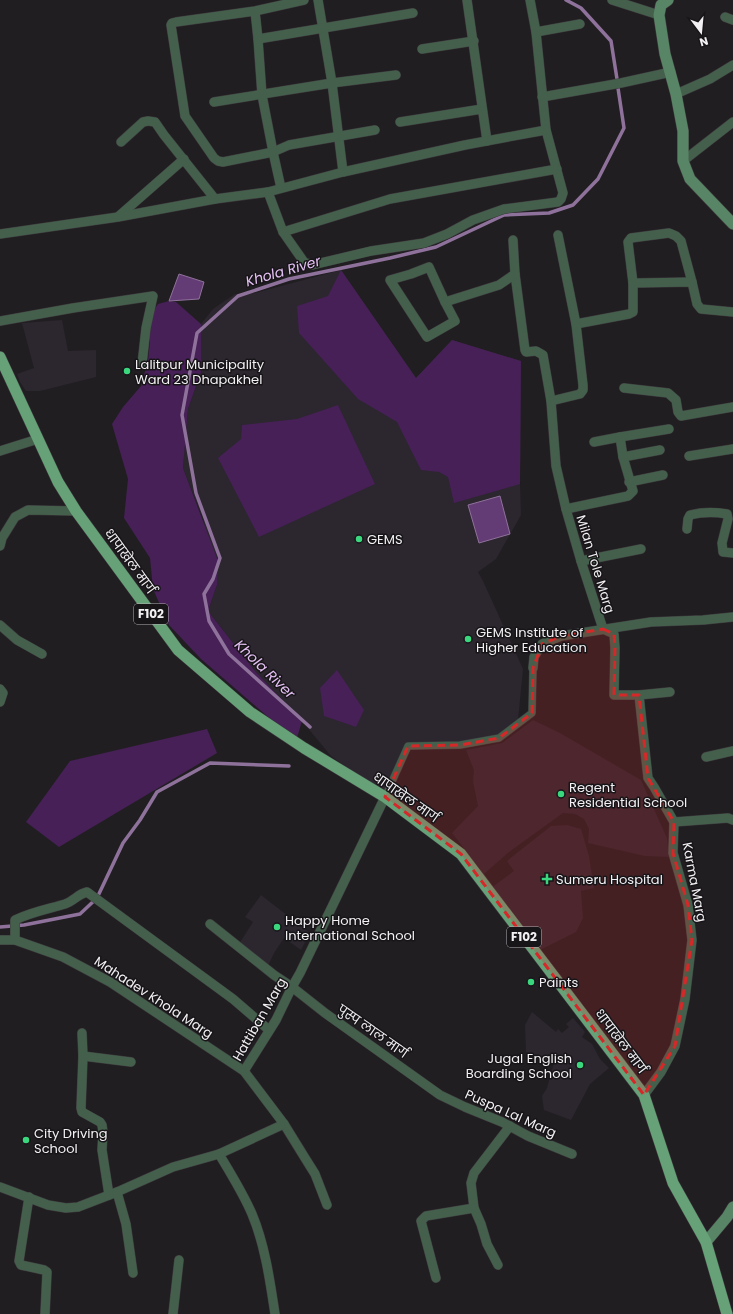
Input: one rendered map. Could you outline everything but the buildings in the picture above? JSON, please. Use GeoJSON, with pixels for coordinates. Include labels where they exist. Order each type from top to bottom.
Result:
{"type":"FeatureCollection","features":[{"type":"Feature","properties":{"kind":"main road"},"geometry":{"type":"LineString","coordinates":[[668,0],[661,6],[659,15],[665,54],[676,94],[683,131],[683,161],[690,179],[733,224]]}},
{"type":"Feature","properties":{"kind":"main road","name":"धापाखेल मार्ग"},"geometry":{"type":"LineString","coordinates":[[0,357],[58,482],[76,511],[178,650],[250,712],[304,748],[385,797],[461,854],[644,1095],[673,1183],[706,1242],[727,1314]]}},
{"type":"Feature","properties":{"kind":"main road"},"geometry":{"type":"LineString","coordinates":[[706,1242],[727,1217],[733,1207]]}},
{"type":"Feature","properties":{"kind":"street"},"geometry":{"type":"LineString","coordinates":[[304,0],[255,12],[172,23],[171,28],[185,116],[214,158],[222,162],[273,152],[289,145],[375,130]]}},
{"type":"Feature","properties":{"kind":"street"},"geometry":{"type":"LineString","coordinates":[[318,0],[332,84],[343,172]]}},
{"type":"Feature","properties":{"kind":"street"},"geometry":{"type":"LineString","coordinates":[[467,0],[487,141]]}},
{"type":"Feature","properties":{"kind":"street"},"geometry":{"type":"LineString","coordinates":[[268,192],[283,232],[304,262],[312,265],[371,251],[424,243],[447,234],[473,220],[504,209],[558,202],[563,193],[546,130],[536,32],[530,0]]}},
{"type":"Feature","properties":{"kind":"street"},"geometry":{"type":"LineString","coordinates":[[612,0],[659,15]]}},
{"type":"Feature","properties":{"kind":"street"},"geometry":{"type":"LineString","coordinates":[[255,12],[262,95],[281,188]]}},
{"type":"Feature","properties":{"kind":"street"},"geometry":{"type":"LineString","coordinates":[[258,39],[413,13]]}},
{"type":"Feature","properties":{"kind":"street"},"geometry":{"type":"LineString","coordinates":[[536,32],[580,24]]}},
{"type":"Feature","properties":{"kind":"street"},"geometry":{"type":"LineString","coordinates":[[422,49],[474,41]]}},
{"type":"Feature","properties":{"kind":"street"},"geometry":{"type":"LineString","coordinates":[[676,94],[710,79],[733,65]]}},
{"type":"Feature","properties":{"kind":"street"},"geometry":{"type":"LineString","coordinates":[[542,97],[621,83],[670,72]]}},
{"type":"Feature","properties":{"kind":"street"},"geometry":{"type":"LineString","coordinates":[[214,102],[396,75]]}},
{"type":"Feature","properties":{"kind":"street"},"geometry":{"type":"LineString","coordinates":[[400,122],[482,109]]}},
{"type":"Feature","properties":{"kind":"street"},"geometry":{"type":"LineString","coordinates":[[121,142],[143,122],[155,122],[215,199]]}},
{"type":"Feature","properties":{"kind":"street"},"geometry":{"type":"LineString","coordinates":[[683,161],[733,122]]}},
{"type":"Feature","properties":{"kind":"street"},"geometry":{"type":"LineString","coordinates":[[0,234],[118,217],[215,199],[268,192],[343,172],[546,130]]}},
{"type":"Feature","properties":{"kind":"street"},"geometry":{"type":"LineString","coordinates":[[118,217],[184,159]]}},
{"type":"Feature","properties":{"kind":"street"},"geometry":{"type":"LineString","coordinates":[[283,232],[390,199],[557,169]]}},
{"type":"Feature","properties":{"kind":"street"},"geometry":{"type":"LineString","coordinates":[[576,324],[633,312],[633,283],[628,242],[631,238],[669,233],[681,240],[697,304],[701,310],[733,312]]}},
{"type":"Feature","properties":{"kind":"street"},"geometry":{"type":"LineString","coordinates":[[551,401],[580,394],[583,390],[576,324],[558,235]]}},
{"type":"Feature","properties":{"kind":"street"},"geometry":{"type":"LineString","coordinates":[[445,302],[499,285],[515,274],[513,240]]}},
{"type":"Feature","properties":{"kind":"street"},"geometry":{"type":"LineString","coordinates":[[430,267],[445,302],[455,321],[427,337],[390,280],[430,267]]}},
{"type":"Feature","properties":{"kind":"street","name":"Milan Tole Marg"},"geometry":{"type":"LineString","coordinates":[[515,274],[525,350],[526,352],[541,353],[546,365],[551,401],[556,466],[566,509],[603,629],[651,622],[733,617]]}},
{"type":"Feature","properties":{"kind":"street"},"geometry":{"type":"LineString","coordinates":[[633,283],[692,282]]}},
{"type":"Feature","properties":{"kind":"street"},"geometry":{"type":"LineString","coordinates":[[0,321],[153,296],[146,328],[142,364]]}},
{"type":"Feature","properties":{"kind":"street"},"geometry":{"type":"LineString","coordinates":[[624,388],[668,393],[676,400],[678,412],[681,416],[733,407]]}},
{"type":"Feature","properties":{"kind":"street"},"geometry":{"type":"LineString","coordinates":[[594,442],[668,429]]}},
{"type":"Feature","properties":{"kind":"street"},"geometry":{"type":"LineString","coordinates":[[566,509],[628,496],[633,492],[623,457],[620,437]]}},
{"type":"Feature","properties":{"kind":"street"},"geometry":{"type":"LineString","coordinates":[[0,451],[38,439]]}},
{"type":"Feature","properties":{"kind":"street"},"geometry":{"type":"LineString","coordinates":[[689,456],[733,449]]}},
{"type":"Feature","properties":{"kind":"street"},"geometry":{"type":"LineString","coordinates":[[623,457],[660,450]]}},
{"type":"Feature","properties":{"kind":"street"},"geometry":{"type":"LineString","coordinates":[[629,482],[663,475]]}},
{"type":"Feature","properties":{"kind":"street"},"geometry":{"type":"LineString","coordinates":[[0,546],[2,538],[15,517],[28,510],[76,511]]}},
{"type":"Feature","properties":{"kind":"street"},"geometry":{"type":"LineString","coordinates":[[687,530],[688,519],[690,516],[699,513],[727,514],[728,519],[722,543],[723,552],[733,553]]}},
{"type":"Feature","properties":{"kind":"street"},"geometry":{"type":"LineString","coordinates":[[581,560],[640,549]]}},
{"type":"Feature","properties":{"kind":"street"},"geometry":{"type":"LineString","coordinates":[[0,625],[17,640],[42,654]]}},
{"type":"Feature","properties":{"kind":"street"},"geometry":{"type":"LineString","coordinates":[[385,797],[408,746],[460,745],[499,738],[532,714],[534,657],[542,644],[561,636],[603,629],[614,634],[614,695],[639,695],[670,692]]}},
{"type":"Feature","properties":{"kind":"street"},"geometry":{"type":"LineString","coordinates":[[0,689],[3,693],[0,702]]}},
{"type":"Feature","properties":{"kind":"street"},"geometry":{"type":"LineString","coordinates":[[639,695],[648,778],[674,822],[728,818],[733,820]]}},
{"type":"Feature","properties":{"kind":"street"},"geometry":{"type":"LineString","coordinates":[[706,757],[733,751]]}},
{"type":"Feature","properties":{"kind":"street","name":"Hattiban Marg"},"geometry":{"type":"LineString","coordinates":[[327,1205],[315,1174],[284,1124],[244,1071],[276,1020],[304,966],[385,797]]}},
{"type":"Feature","properties":{"kind":"street","name":"Karma Marg"},"geometry":{"type":"LineString","coordinates":[[644,1095],[661,1072],[675,1046],[685,999],[692,940],[688,905],[673,853],[674,822]]}},
{"type":"Feature","properties":{"kind":"street"},"geometry":{"type":"LineString","coordinates":[[15,940],[15,920],[30,913],[67,903],[80,894],[87,892],[233,999],[269,1030]]}},
{"type":"Feature","properties":{"kind":"street","name":"पुस्प लाल मार्ग"},"geometry":{"type":"LineString","coordinates":[[210,924],[325,1013],[440,1094]]}},
{"type":"Feature","properties":{"kind":"street","name":"Mahadev Khola Marg"},"geometry":{"type":"LineString","coordinates":[[0,940],[15,940],[63,957],[110,982],[244,1071]]}},
{"type":"Feature","properties":{"kind":"street"},"geometry":{"type":"LineString","coordinates":[[82,1033],[83,1056],[81,1108],[82,1112],[100,1122],[102,1125],[102,1150],[113,1193],[126,1224],[133,1273]]}},
{"type":"Feature","properties":{"kind":"street"},"geometry":{"type":"LineString","coordinates":[[83,1056],[131,1062]]}},
{"type":"Feature","properties":{"kind":"street","name":"Puspa Lal Marg"},"geometry":{"type":"LineString","coordinates":[[440,1094],[510,1126],[528,1136],[572,1154]]}},
{"type":"Feature","properties":{"kind":"street"},"geometry":{"type":"LineString","coordinates":[[0,1187],[48,1205],[78,1208],[172,1167],[219,1154],[284,1124]]}},
{"type":"Feature","properties":{"kind":"street"},"geometry":{"type":"LineString","coordinates":[[498,1265],[487,1244],[474,1208],[471,1183],[474,1173],[510,1126]]}},
{"type":"Feature","properties":{"kind":"street"},"geometry":{"type":"LineString","coordinates":[[219,1154],[241,1190],[252,1215],[262,1244],[275,1314]]}},
{"type":"Feature","properties":{"kind":"street"},"geometry":{"type":"LineString","coordinates":[[29,1197],[19,1261],[21,1265],[47,1272],[45,1314]]}},
{"type":"Feature","properties":{"kind":"street"},"geometry":{"type":"LineString","coordinates":[[436,1278],[421,1221],[426,1216],[474,1208]]}},
{"type":"Feature","properties":{"kind":"street"},"geometry":{"type":"LineString","coordinates":[[173,1314],[179,1260]]}},
{"type":"Feature","properties":{"kind":"highlighted area"},"geometry":{"type":"Polygon","coordinates":[[[603,629],[610,631],[614,634],[615,648],[614,695],[639,695],[648,778],[674,822],[673,853],[688,905],[692,940],[675,1046],[644,1095],[540,958],[461,854],[385,797],[408,746],[460,745],[499,738],[532,713],[533,668],[542,644],[561,636],[603,629]]]}},
{"type":"Feature","properties":{"kind":"shaded area","name":"GEMS"},"geometry":{"type":"Polygon","coordinates":[[[341,270],[416,378],[452,340],[521,361],[521,515],[496,559],[478,572],[523,669],[518,720],[499,738],[460,745],[408,746],[383,793],[331,756],[302,721],[255,671],[208,611],[217,585],[203,519],[183,468],[188,409],[201,372],[201,324],[213,309],[235,294],[255,293],[341,270]]]}},
{"type":"Feature","properties":{"kind":"shaded area"},"geometry":{"type":"Polygon","coordinates":[[[341,270],[416,378],[452,340],[521,361],[520,484],[454,503],[448,477],[439,472],[421,470],[397,422],[358,399],[299,333],[297,306],[328,296],[341,270]]]}},
{"type":"Feature","properties":{"kind":"shaded area"},"geometry":{"type":"Polygon","coordinates":[[[179,274],[204,282],[199,299],[169,301],[179,274]]]}},
{"type":"Feature","properties":{"kind":"shaded area"},"geometry":{"type":"Polygon","coordinates":[[[169,301],[176,302],[201,324],[201,372],[188,409],[183,468],[218,561],[217,585],[208,611],[255,671],[302,721],[297,738],[274,722],[201,659],[169,625],[153,589],[150,558],[124,518],[128,479],[112,424],[123,407],[141,386],[148,361],[150,341],[146,322],[158,304],[169,301]]]}},
{"type":"Feature","properties":{"kind":"shaded area"},"geometry":{"type":"Polygon","coordinates":[[[62,320],[68,351],[96,350],[96,377],[40,391],[26,391],[17,374],[34,368],[22,323],[62,320]]]}},
{"type":"Feature","properties":{"kind":"shaded area"},"geometry":{"type":"Polygon","coordinates":[[[338,405],[375,484],[259,537],[218,458],[241,439],[242,425],[297,419],[338,405]]]}},
{"type":"Feature","properties":{"kind":"shaded area"},"geometry":{"type":"Polygon","coordinates":[[[500,496],[510,534],[479,543],[468,505],[500,496]]]}},
{"type":"Feature","properties":{"kind":"shaded area"},"geometry":{"type":"Polygon","coordinates":[[[337,670],[364,710],[356,727],[324,716],[320,688],[337,670]]]}},
{"type":"Feature","properties":{"kind":"shaded area","name":"Regent Residential School"},"geometry":{"type":"Polygon","coordinates":[[[533,720],[560,733],[641,780],[667,838],[669,857],[645,856],[588,843],[589,829],[584,819],[575,814],[563,813],[509,852],[484,874],[452,833],[478,806],[473,781],[474,770],[466,750],[502,743],[533,720]]]}},
{"type":"Feature","properties":{"kind":"shaded area"},"geometry":{"type":"Polygon","coordinates":[[[207,729],[217,753],[59,847],[26,822],[70,761],[207,729]]]}},
{"type":"Feature","properties":{"kind":"shaded area","name":"Sumeru Hospital"},"geometry":{"type":"Polygon","coordinates":[[[567,825],[581,829],[589,856],[594,888],[581,891],[583,918],[576,932],[540,950],[491,888],[514,871],[507,861],[513,856],[551,826],[567,825]]]}},
{"type":"Feature","properties":{"kind":"shaded area","name":"Happy Home International School"},"geometry":{"type":"Polygon","coordinates":[[[261,895],[310,933],[301,950],[284,938],[274,953],[267,968],[239,944],[253,922],[245,917],[261,895]]]}},
{"type":"Feature","properties":{"kind":"shaded area","name":"Jugal English Boarding School"},"geometry":{"type":"Polygon","coordinates":[[[532,1012],[556,1032],[558,1029],[562,1033],[569,1027],[566,1024],[573,1018],[585,1032],[582,1037],[592,1044],[600,1059],[609,1068],[590,1084],[571,1120],[544,1110],[542,1096],[547,1088],[554,1063],[526,1052],[525,1025],[532,1012]]]}},
{"type":"Feature","properties":{"kind":"waterway","name":"Khola River"},"geometry":{"type":"LineString","coordinates":[[566,0],[581,8],[611,41],[617,79]]}},
{"type":"Feature","properties":{"kind":"waterway","name":"Khola River"},"geometry":{"type":"LineString","coordinates":[[310,727],[229,654],[209,621],[204,594],[213,579],[220,558],[196,493],[182,415],[197,333],[238,296],[289,279],[436,247],[504,215],[549,213],[573,205],[598,179],[624,128],[618,88]]}},
{"type":"Feature","properties":{"kind":"waterway","name":"Khola River"},"geometry":{"type":"LineString","coordinates":[[0,927],[24,925],[80,914],[97,898],[123,843],[140,820],[157,792],[210,763],[289,766]]}},
{"type":"Feature","properties":{"kind":"place","name":"Lalitpur Municipality Ward 23 Dhapakhel"},"geometry":{"type":"Point","coordinates":[127,371]}},
{"type":"Feature","properties":{"kind":"place","name":"GEMS"},"geometry":{"type":"Point","coordinates":[359,539]}},
{"type":"Feature","properties":{"kind":"place","name":"GEMS Institute of Higher Education"},"geometry":{"type":"Point","coordinates":[468,639]}},
{"type":"Feature","properties":{"kind":"place","name":"Regent Residential School"},"geometry":{"type":"Point","coordinates":[561,794]}},
{"type":"Feature","properties":{"kind":"place","name":"Sumeru Hospital"},"geometry":{"type":"Point","coordinates":[547,879]}},
{"type":"Feature","properties":{"kind":"place","name":"Happy Home International School"},"geometry":{"type":"Point","coordinates":[277,927]}},
{"type":"Feature","properties":{"kind":"place","name":"Paints"},"geometry":{"type":"Point","coordinates":[531,982]}},
{"type":"Feature","properties":{"kind":"place","name":"Jugal English Boarding School"},"geometry":{"type":"Point","coordinates":[580,1065]}},
{"type":"Feature","properties":{"kind":"place","name":"City Driving School"},"geometry":{"type":"Point","coordinates":[26,1140]}}]}
